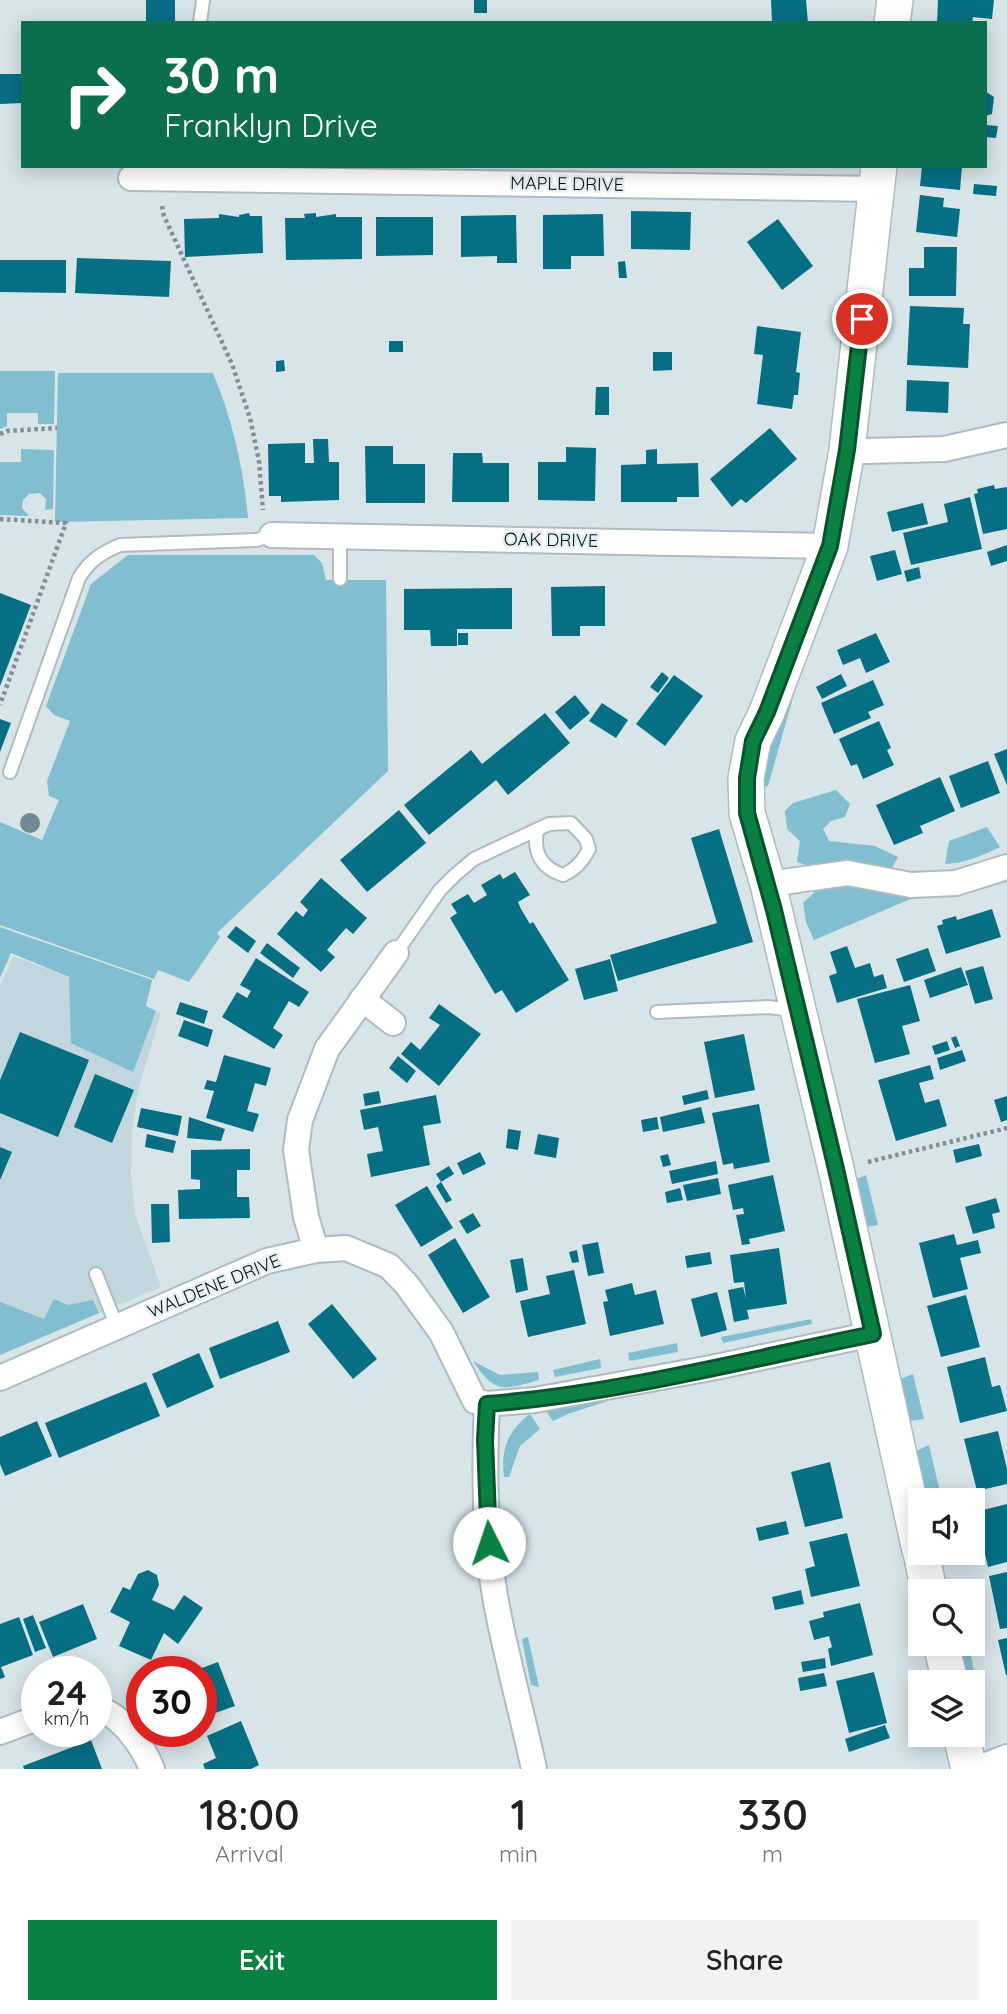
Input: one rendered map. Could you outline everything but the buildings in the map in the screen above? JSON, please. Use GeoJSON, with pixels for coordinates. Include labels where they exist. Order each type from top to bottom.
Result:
{"type":"FeatureCollection","features":[{"type":"Feature","properties":{"kind":"street"},"geometry":{"type":"LineString","coordinates":[[892,21],[895,0]]}},
{"type":"Feature","properties":{"kind":"street"},"geometry":{"type":"LineString","coordinates":[[878,177],[847,450],[830,546],[767,712],[753,741],[747,813],[768,884],[799,1011],[908,1492]]}},
{"type":"Feature","properties":{"kind":"street","name":"MAPLE DRIVE"},"geometry":{"type":"LineString","coordinates":[[144,178],[878,177]]}},
{"type":"Feature","properties":{"kind":"street"},"geometry":{"type":"LineString","coordinates":[[847,450],[866,452],[944,449],[1007,435]]}},
{"type":"Feature","properties":{"kind":"street","name":"OAK DRIVE"},"geometry":{"type":"LineString","coordinates":[[267,536],[830,546]]}},
{"type":"Feature","properties":{"kind":"street"},"geometry":{"type":"LineString","coordinates":[[768,884],[848,873],[911,885],[957,883],[1007,867]]}},
{"type":"Feature","properties":{"kind":"street"},"geometry":{"type":"LineString","coordinates":[[316,1250],[306,1217],[296,1150],[300,1120],[327,1049],[396,953]]}},
{"type":"Feature","properties":{"kind":"street"},"geometry":{"type":"LineString","coordinates":[[362,999],[393,1023]]}},
{"type":"Feature","properties":{"kind":"street","name":"WALDENE DRIVE"},"geometry":{"type":"LineString","coordinates":[[0,1378],[267,1261],[316,1250],[345,1248],[389,1266],[407,1285],[441,1332],[475,1401],[487,1404]]}},
{"type":"Feature","properties":{"kind":"street"},"geometry":{"type":"LineString","coordinates":[[534,1769],[495,1596],[487,1517],[487,1404],[535,1400],[711,1368],[873,1334]]}},
{"type":"Feature","properties":{"kind":"street"},"geometry":{"type":"LineString","coordinates":[[112,1717],[136,1739],[152,1769]]}},
{"type":"Feature","properties":{"kind":"street"},"geometry":{"type":"LineString","coordinates":[[0,1732],[21,1724]]}},
{"type":"Feature","properties":{"kind":"street"},"geometry":{"type":"LineString","coordinates":[[964,1747],[969,1769]]}},
{"type":"Feature","properties":{"kind":"street"},"geometry":{"type":"LineString","coordinates":[[976,1769],[1007,1757]]}},
{"type":"Feature","properties":{"kind":"lane"},"geometry":{"type":"LineString","coordinates":[[200,21],[203,0]]}},
{"type":"Feature","properties":{"kind":"lane"},"geometry":{"type":"LineString","coordinates":[[10,772],[86,565],[102,553],[120,545],[257,540],[267,536]]}},
{"type":"Feature","properties":{"kind":"lane"},"geometry":{"type":"LineString","coordinates":[[340,537],[340,579]]}},
{"type":"Feature","properties":{"kind":"lane"},"geometry":{"type":"LineString","coordinates":[[396,953],[440,890],[474,859],[548,824],[571,823],[586,839],[589,849],[581,863],[571,872],[562,875],[552,872],[540,859],[534,846],[537,831]]}},
{"type":"Feature","properties":{"kind":"lane"},"geometry":{"type":"LineString","coordinates":[[657,1012],[767,1007],[799,1011]]}},
{"type":"Feature","properties":{"kind":"lane"},"geometry":{"type":"LineString","coordinates":[[96,1274],[117,1327]]}},
{"type":"Feature","properties":{"kind":"path"},"geometry":{"type":"LineString","coordinates":[[144,178],[232,363],[250,418],[259,461],[267,536]]}},
{"type":"Feature","properties":{"kind":"path"},"geometry":{"type":"LineString","coordinates":[[0,434],[7,431],[57,428]]}},
{"type":"Feature","properties":{"kind":"path"},"geometry":{"type":"LineString","coordinates":[[0,519],[66,523],[0,705]]}},
{"type":"Feature","properties":{"kind":"path"},"geometry":{"type":"LineString","coordinates":[[836,1169],[1007,1128]]}},
{"type":"Feature","properties":{"kind":"shaded area"},"geometry":{"type":"Polygon","coordinates":[[[0,371],[55,371],[54,424],[38,424],[38,413],[7,413],[7,426],[0,429],[0,371]]]}},
{"type":"Feature","properties":{"kind":"shaded area"},"geometry":{"type":"Polygon","coordinates":[[[58,373],[213,373],[236,444],[248,518],[55,522],[58,373]]]}},
{"type":"Feature","properties":{"kind":"shaded area"},"geometry":{"type":"Polygon","coordinates":[[[21,449],[54,450],[53,509],[45,510],[46,499],[40,493],[29,494],[23,500],[22,508],[29,516],[0,515],[0,462],[21,462],[21,449]]]}},
{"type":"Feature","properties":{"kind":"shaded area"},"geometry":{"type":"Polygon","coordinates":[[[128,555],[314,555],[322,563],[326,580],[386,580],[388,771],[217,933],[220,937],[189,982],[158,970],[154,979],[0,925],[0,822],[42,840],[59,800],[49,796],[47,781],[70,721],[54,715],[46,706],[91,584],[128,555]]]}},
{"type":"Feature","properties":{"kind":"shaded area"},"geometry":{"type":"Polygon","coordinates":[[[786,692],[794,694],[768,786],[759,787],[762,754],[786,692]]]}},
{"type":"Feature","properties":{"kind":"shaded area"},"geometry":{"type":"Polygon","coordinates":[[[836,790],[850,804],[845,817],[831,821],[823,829],[829,841],[875,846],[898,857],[891,870],[818,869],[797,862],[800,841],[787,829],[785,811],[793,803],[836,790]]]}},
{"type":"Feature","properties":{"kind":"shaded area"},"geometry":{"type":"Polygon","coordinates":[[[987,827],[1000,847],[973,859],[945,864],[949,841],[987,827]]]}},
{"type":"Feature","properties":{"kind":"shaded area"},"geometry":{"type":"Polygon","coordinates":[[[836,881],[920,895],[814,940],[806,922],[803,903],[821,886],[836,881]]]}},
{"type":"Feature","properties":{"kind":"shaded area"},"geometry":{"type":"Polygon","coordinates":[[[0,927],[152,980],[146,1006],[156,1011],[133,1072],[71,1043],[69,977],[11,953],[0,978],[0,927]]]}},
{"type":"Feature","properties":{"kind":"shaded area"},"geometry":{"type":"Polygon","coordinates":[[[13,956],[161,1013],[138,1090],[132,1131],[131,1175],[135,1214],[161,1287],[0,1355],[0,987],[13,956]]]}},
{"type":"Feature","properties":{"kind":"shaded area"},"geometry":{"type":"Polygon","coordinates":[[[866,1175],[878,1225],[866,1227],[855,1180],[866,1175]]]}},
{"type":"Feature","properties":{"kind":"shaded area"},"geometry":{"type":"Polygon","coordinates":[[[54,1299],[68,1305],[93,1300],[99,1313],[0,1355],[0,1302],[44,1319],[54,1299]]]}},
{"type":"Feature","properties":{"kind":"shaded area"},"geometry":{"type":"Polygon","coordinates":[[[811,1319],[812,1324],[723,1343],[721,1337],[811,1319]]]}},
{"type":"Feature","properties":{"kind":"shaded area"},"geometry":{"type":"Polygon","coordinates":[[[677,1343],[678,1352],[629,1361],[628,1353],[677,1343]]]}},
{"type":"Feature","properties":{"kind":"shaded area"},"geometry":{"type":"Polygon","coordinates":[[[600,1359],[601,1368],[555,1377],[553,1370],[600,1359]]]}},
{"type":"Feature","properties":{"kind":"shaded area"},"geometry":{"type":"Polygon","coordinates":[[[473,1361],[500,1375],[538,1372],[539,1380],[501,1387],[488,1379],[473,1361]]]}},
{"type":"Feature","properties":{"kind":"shaded area"},"geometry":{"type":"Polygon","coordinates":[[[913,1374],[924,1419],[910,1421],[900,1379],[913,1374]]]}},
{"type":"Feature","properties":{"kind":"shaded area"},"geometry":{"type":"Polygon","coordinates":[[[623,1391],[623,1396],[553,1421],[546,1411],[623,1391]]]}},
{"type":"Feature","properties":{"kind":"shaded area"},"geometry":{"type":"Polygon","coordinates":[[[530,1414],[540,1429],[520,1446],[509,1477],[504,1477],[507,1442],[516,1427],[530,1414]]]}},
{"type":"Feature","properties":{"kind":"shaded area"},"geometry":{"type":"Polygon","coordinates":[[[929,1445],[939,1488],[924,1488],[916,1451],[929,1445]]]}},
{"type":"Feature","properties":{"kind":"shaded area"},"geometry":{"type":"Polygon","coordinates":[[[528,1637],[539,1687],[531,1685],[522,1639],[528,1637]]]}},
{"type":"Feature","properties":{"kind":"shaded area"},"geometry":{"type":"Polygon","coordinates":[[[964,1656],[971,1656],[974,1670],[964,1670],[964,1656]]]}},
{"type":"Feature","properties":{"kind":"route"},"geometry":{"type":"LineString","coordinates":[[489,1543],[485,1440],[487,1404],[535,1400],[585,1391],[873,1334],[768,884],[747,813],[747,778],[753,741],[767,712],[830,546],[847,450],[862,319]]}}]}
